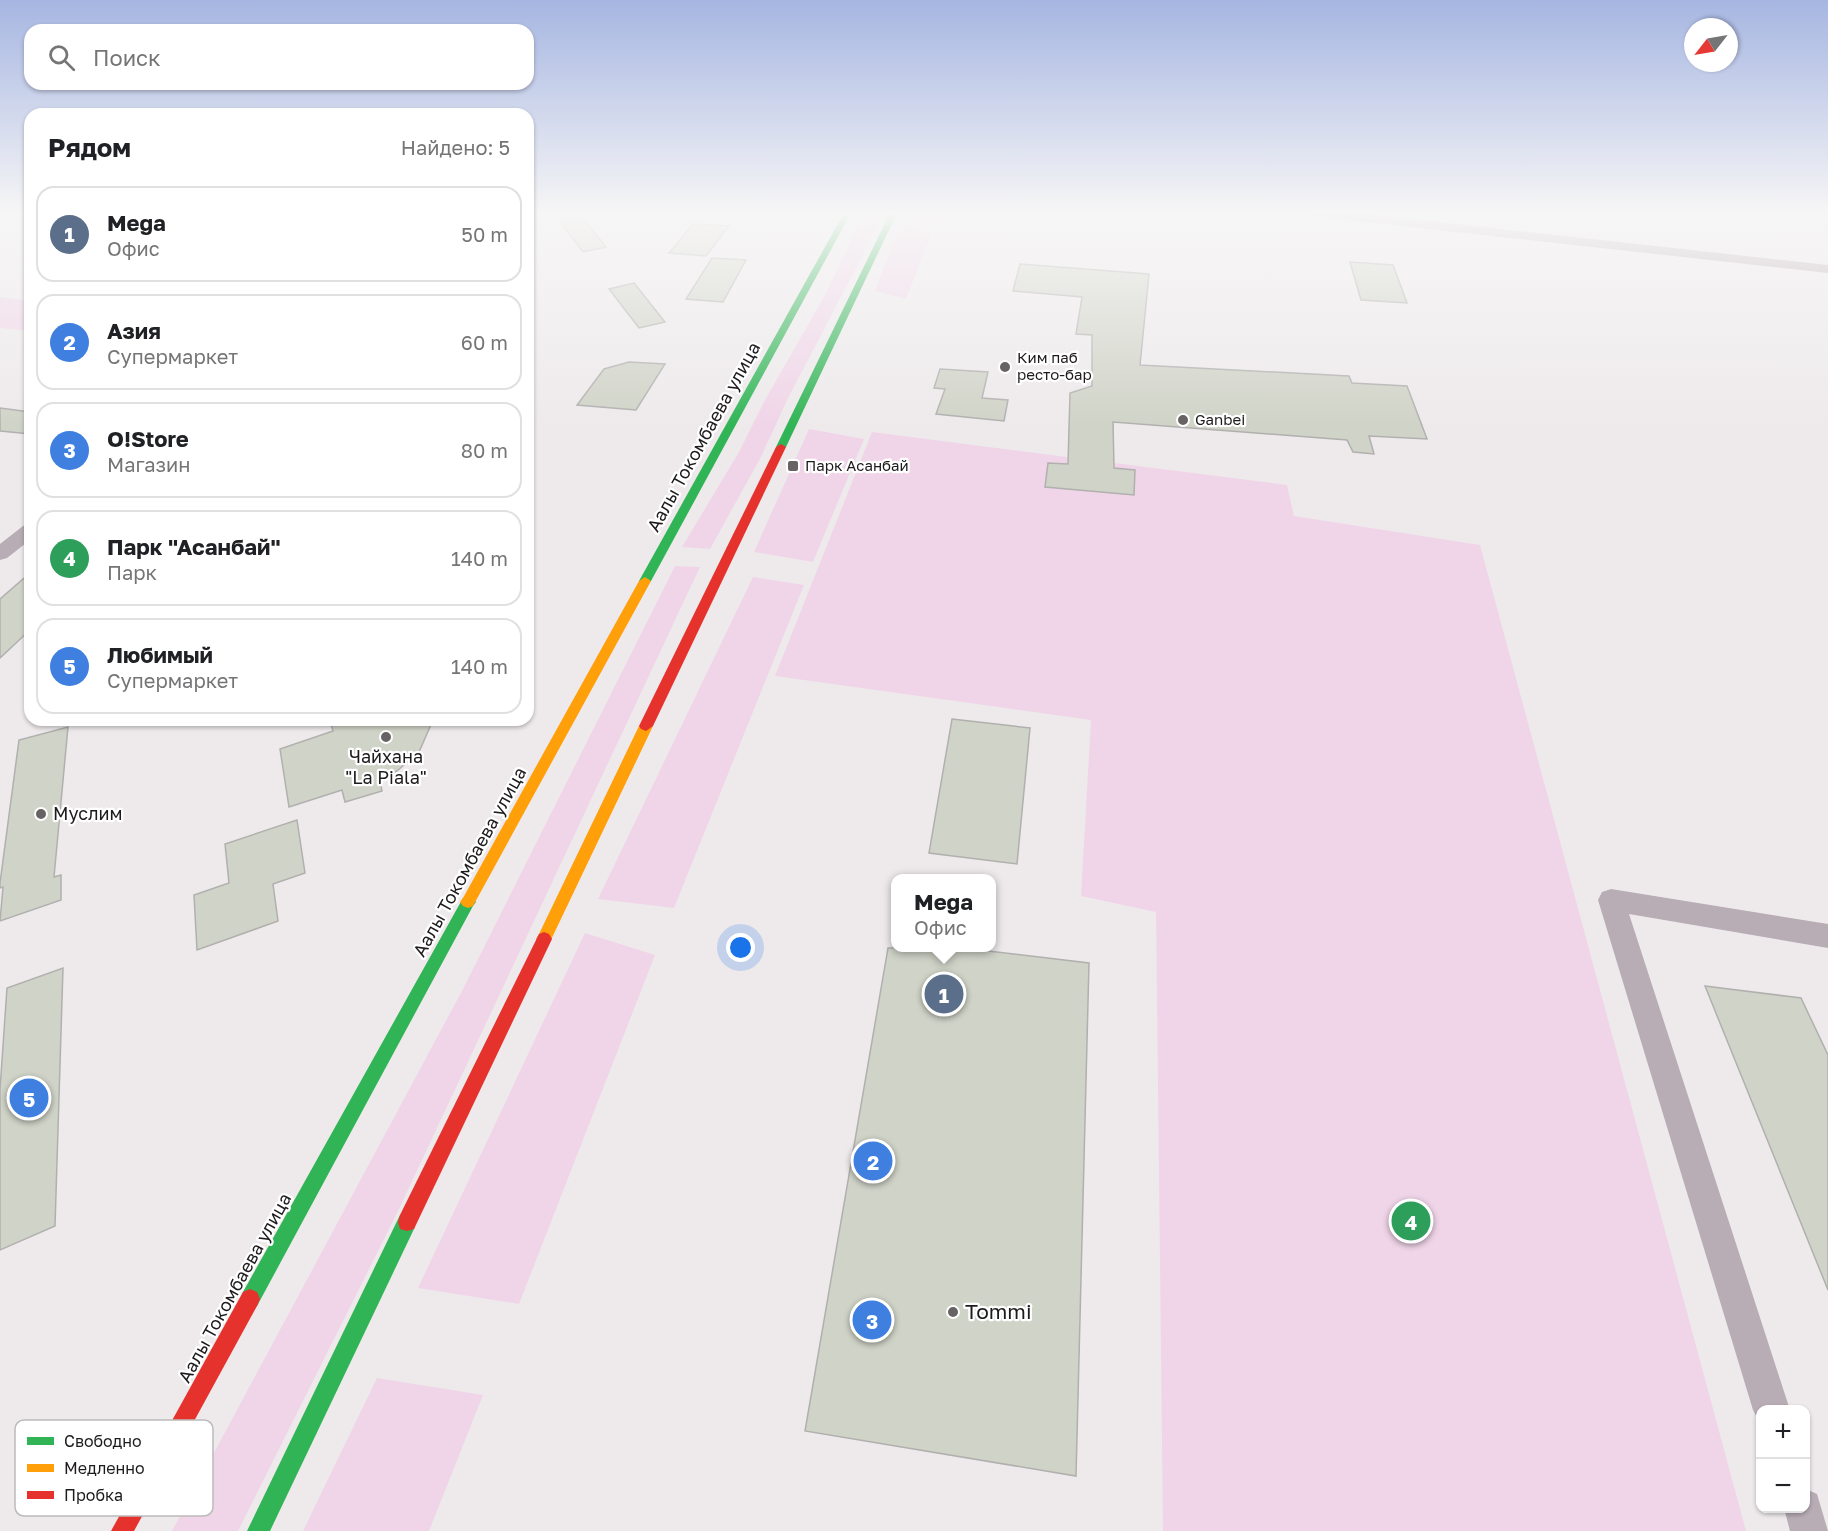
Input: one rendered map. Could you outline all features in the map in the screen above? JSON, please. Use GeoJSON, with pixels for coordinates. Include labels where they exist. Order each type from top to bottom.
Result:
{"type":"FeatureCollection","features":[{"type":"Feature","properties":{"kind":"main road","name":"Аалы Токомбаева улица"},"geometry":{"type":"LineString","coordinates":[[183,1420],[810,282]]}},
{"type":"Feature","properties":{"kind":"main road"},"geometry":{"type":"LineString","coordinates":[[258,1531],[861,282]]}},
{"type":"Feature","properties":{"kind":"main road","name":"Аалы Токомбаева улица"},"geometry":{"type":"LineString","coordinates":[[122,1531],[130,1516]]}},
{"type":"Feature","properties":{"kind":"street"},"geometry":{"type":"LineString","coordinates":[[0,554],[24,535]]}},
{"type":"Feature","properties":{"kind":"street"},"geometry":{"type":"LineString","coordinates":[[1770,1405],[1611,900],[1828,936]]}},
{"type":"Feature","properties":{"kind":"street"},"geometry":{"type":"LineString","coordinates":[[1804,1513],[1810,1531]]}},
{"type":"Feature","properties":{"kind":"shaded area"},"geometry":{"type":"Polygon","coordinates":[[[831,282],[849,282],[788,398],[761,457],[710,549],[682,547],[739,452],[765,400],[831,282]]]}},
{"type":"Feature","properties":{"kind":"shaded area"},"geometry":{"type":"Polygon","coordinates":[[[878,282],[912,282],[906,299],[875,291],[878,282]]]}},
{"type":"Feature","properties":{"kind":"shaded area"},"geometry":{"type":"Polygon","coordinates":[[[0,297],[24,300],[24,330],[0,328],[0,297]]]}},
{"type":"Feature","properties":{"kind":"shaded area"},"geometry":{"type":"Polygon","coordinates":[[[809,429],[864,439],[813,562],[754,552],[809,429]]]}},
{"type":"Feature","properties":{"kind":"shaded area"},"geometry":{"type":"Polygon","coordinates":[[[872,432],[1287,485],[1294,516],[1480,545],[1746,1531],[1163,1531],[1156,912],[1081,896],[1091,720],[775,676],[872,432]]]}},
{"type":"Feature","properties":{"kind":"shaded area"},"geometry":{"type":"Polygon","coordinates":[[[675,566],[700,567],[399,1209],[238,1531],[172,1531],[180,1516],[213,1516],[213,1455],[463,989],[675,566]]]}},
{"type":"Feature","properties":{"kind":"shaded area"},"geometry":{"type":"Polygon","coordinates":[[[753,577],[804,585],[674,908],[598,899],[753,577]]]}},
{"type":"Feature","properties":{"kind":"shaded area"},"geometry":{"type":"Polygon","coordinates":[[[585,933],[655,955],[519,1304],[418,1288],[585,933]]]}},
{"type":"Feature","properties":{"kind":"shaded area"},"geometry":{"type":"Polygon","coordinates":[[[377,1378],[483,1395],[429,1531],[303,1531],[377,1378]]]}},
{"type":"Feature","properties":{"kind":"building"},"geometry":{"type":"Polygon","coordinates":[[[696,282],[734,282],[723,302],[686,299],[696,282]]]}},
{"type":"Feature","properties":{"kind":"building"},"geometry":{"type":"Polygon","coordinates":[[[1015,282],[1148,282],[1140,365],[1349,376],[1352,383],[1407,386],[1427,439],[1369,436],[1374,454],[1353,452],[1347,440],[1113,422],[1114,468],[1135,470],[1134,495],[1045,487],[1048,463],[1068,464],[1070,393],[1092,386],[1092,335],[1076,334],[1082,297],[1013,291],[1015,282]]]}},
{"type":"Feature","properties":{"kind":"building"},"geometry":{"type":"Polygon","coordinates":[[[1356,282],[1399,282],[1407,303],[1361,300],[1356,282]]]}},
{"type":"Feature","properties":{"kind":"building"},"geometry":{"type":"Polygon","coordinates":[[[634,283],[665,322],[639,328],[609,289],[634,283]]]}},
{"type":"Feature","properties":{"kind":"building"},"geometry":{"type":"Polygon","coordinates":[[[629,362],[665,364],[636,410],[577,405],[604,369],[629,362]]]}},
{"type":"Feature","properties":{"kind":"building"},"geometry":{"type":"Polygon","coordinates":[[[940,369],[988,372],[982,398],[1008,400],[1004,421],[936,414],[945,389],[934,388],[940,369]]]}},
{"type":"Feature","properties":{"kind":"building"},"geometry":{"type":"Polygon","coordinates":[[[0,408],[24,411],[24,433],[0,431],[0,408]]]}},
{"type":"Feature","properties":{"kind":"building"},"geometry":{"type":"Polygon","coordinates":[[[24,578],[24,636],[0,658],[0,599],[24,578]]]}},
{"type":"Feature","properties":{"kind":"building"},"geometry":{"type":"Polygon","coordinates":[[[952,719],[1030,728],[1017,864],[929,853],[952,719]]]}},
{"type":"Feature","properties":{"kind":"building"},"geometry":{"type":"Polygon","coordinates":[[[332,726],[430,726],[419,752],[397,771],[380,781],[382,791],[345,802],[342,790],[289,807],[280,749],[333,731],[332,726]]]}},
{"type":"Feature","properties":{"kind":"building"},"geometry":{"type":"Polygon","coordinates":[[[68,727],[54,877],[61,875],[61,900],[0,921],[3,887],[0,888],[0,883],[19,740],[68,727]]]}},
{"type":"Feature","properties":{"kind":"building"},"geometry":{"type":"Polygon","coordinates":[[[297,820],[305,873],[273,884],[278,921],[197,950],[194,895],[229,883],[225,844],[297,820]]]}},
{"type":"Feature","properties":{"kind":"building","name":"Tommi"},"geometry":{"type":"Polygon","coordinates":[[[888,948],[891,948],[891,952],[996,952],[1089,963],[1076,1476],[805,1431],[888,948]]]}},
{"type":"Feature","properties":{"kind":"building"},"geometry":{"type":"Polygon","coordinates":[[[63,968],[55,1226],[0,1250],[0,1089],[7,988],[63,968]]]}},
{"type":"Feature","properties":{"kind":"building"},"geometry":{"type":"Polygon","coordinates":[[[1705,986],[1801,998],[1828,1055],[1828,1290],[1705,986]]]}},
{"type":"Feature","properties":{"kind":"traffic: fast"},"geometry":{"type":"LineString","coordinates":[[645,581],[810,282]]}},
{"type":"Feature","properties":{"kind":"traffic: fast"},"geometry":{"type":"LineString","coordinates":[[781,447],[860,282]]}},
{"type":"Feature","properties":{"kind":"traffic: fast"},"geometry":{"type":"LineString","coordinates":[[250,1299],[468,902]]}},
{"type":"Feature","properties":{"kind":"traffic: fast"},"geometry":{"type":"LineString","coordinates":[[258,1531],[407,1222]]}},
{"type":"Feature","properties":{"kind":"traffic: slow"},"geometry":{"type":"LineString","coordinates":[[468,902],[645,581]]}},
{"type":"Feature","properties":{"kind":"traffic: slow"},"geometry":{"type":"LineString","coordinates":[[544,939],[646,726]]}},
{"type":"Feature","properties":{"kind":"traffic: jam"},"geometry":{"type":"LineString","coordinates":[[646,726],[781,447]]}},
{"type":"Feature","properties":{"kind":"traffic: jam"},"geometry":{"type":"LineString","coordinates":[[407,1222],[544,939]]}},
{"type":"Feature","properties":{"kind":"traffic: jam"},"geometry":{"type":"LineString","coordinates":[[183,1420],[250,1299]]}},
{"type":"Feature","properties":{"kind":"traffic: jam"},"geometry":{"type":"LineString","coordinates":[[122,1531],[130,1516]]}},
{"type":"Feature","properties":{"kind":"place","name":"Ким паб ресто-бар"},"geometry":{"type":"Point","coordinates":[1005,367]}},
{"type":"Feature","properties":{"kind":"place","name":"Ganbei"},"geometry":{"type":"Point","coordinates":[1183,420]}},
{"type":"Feature","properties":{"kind":"place","name":"Парк Асанбай"},"geometry":{"type":"Point","coordinates":[793,466]}},
{"type":"Feature","properties":{"kind":"place","name":"Чайхана \"La Piala\""},"geometry":{"type":"Point","coordinates":[386,737]}},
{"type":"Feature","properties":{"kind":"place","name":"Муслим"},"geometry":{"type":"Point","coordinates":[41,814]}},
{"type":"Feature","properties":{"kind":"place","name":"Mega"},"geometry":{"type":"Point","coordinates":[944,994]}},
{"type":"Feature","properties":{"kind":"place","name":"Любимый"},"geometry":{"type":"Point","coordinates":[29,1098]}},
{"type":"Feature","properties":{"kind":"place","name":"Азия"},"geometry":{"type":"Point","coordinates":[873,1161]}},
{"type":"Feature","properties":{"kind":"place","name":"Парк \"Асанбай\""},"geometry":{"type":"Point","coordinates":[1411,1221]}},
{"type":"Feature","properties":{"kind":"place","name":"Tommi"},"geometry":{"type":"Point","coordinates":[953,1312]}},
{"type":"Feature","properties":{"kind":"place","name":"O!Store"},"geometry":{"type":"Point","coordinates":[872,1320]}}]}
